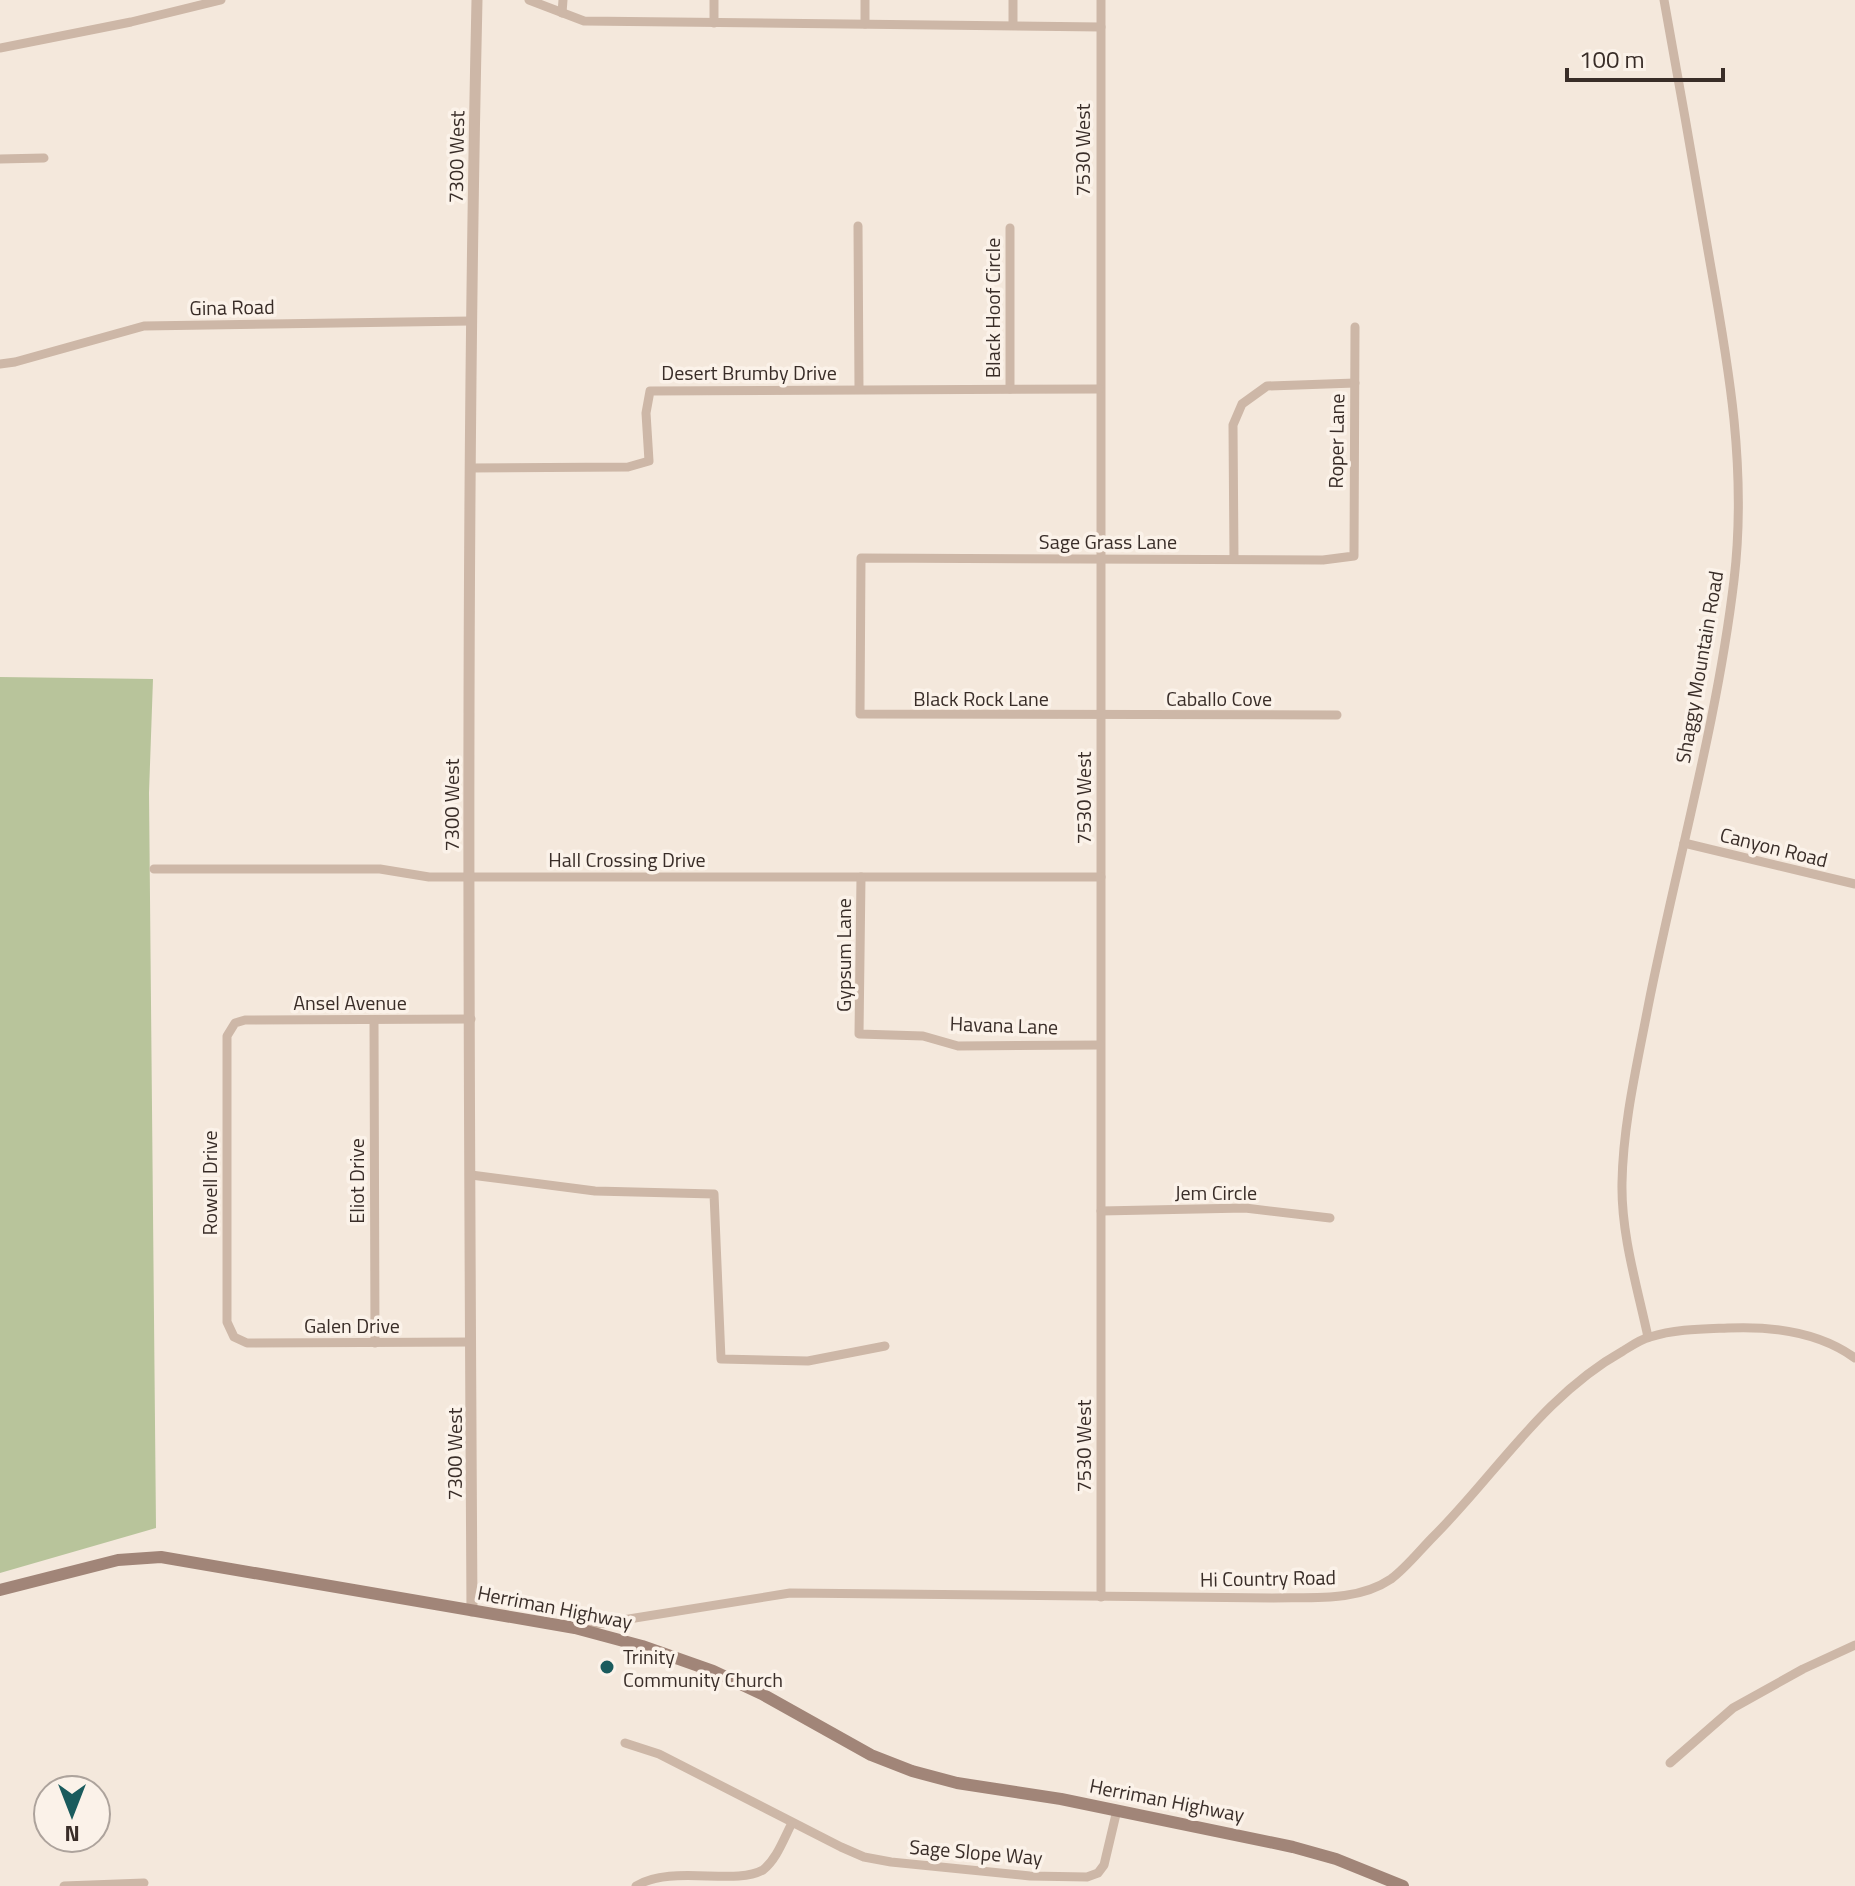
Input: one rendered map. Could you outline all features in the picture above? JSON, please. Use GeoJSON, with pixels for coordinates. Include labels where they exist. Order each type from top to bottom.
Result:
{"type":"FeatureCollection","features":[{"type":"Feature","properties":{"kind":"main road","name":"Herriman Highway"},"geometry":{"type":"LineString","coordinates":[[0,1590],[118,1560],[161,1557],[575,1628],[653,1649],[713,1671],[901,1768],[957,1783],[1117,1810],[1316,1852],[1403,1886]]}},
{"type":"Feature","properties":{"kind":"street"},"geometry":{"type":"LineString","coordinates":[[0,48],[221,0]]}},
{"type":"Feature","properties":{"kind":"street","name":"7300 West"},"geometry":{"type":"LineString","coordinates":[[472,1611],[468,877],[470,321],[477,0]]}},
{"type":"Feature","properties":{"kind":"street"},"geometry":{"type":"LineString","coordinates":[[529,0],[584,21],[1101,27]]}},
{"type":"Feature","properties":{"kind":"street"},"geometry":{"type":"LineString","coordinates":[[562,13],[563,0]]}},
{"type":"Feature","properties":{"kind":"street"},"geometry":{"type":"LineString","coordinates":[[714,0],[714,23]]}},
{"type":"Feature","properties":{"kind":"street"},"geometry":{"type":"LineString","coordinates":[[865,0],[865,24]]}},
{"type":"Feature","properties":{"kind":"street"},"geometry":{"type":"LineString","coordinates":[[1013,0],[1013,25]]}},
{"type":"Feature","properties":{"kind":"street","name":"7530 West"},"geometry":{"type":"LineString","coordinates":[[1101,0],[1101,1597]]}},
{"type":"Feature","properties":{"kind":"street","name":"Shaggy Mountain Road"},"geometry":{"type":"LineString","coordinates":[[1648,1337],[1623,1210],[1623,1160],[1640,1049],[1716,691],[1739,529],[1739,467],[1730,372],[1664,0]]}},
{"type":"Feature","properties":{"kind":"street"},"geometry":{"type":"LineString","coordinates":[[0,159],[44,158]]}},
{"type":"Feature","properties":{"kind":"street"},"geometry":{"type":"LineString","coordinates":[[858,226],[859,389]]}},
{"type":"Feature","properties":{"kind":"street","name":"Black Hoof Circle"},"geometry":{"type":"LineString","coordinates":[[1010,228],[1010,389]]}},
{"type":"Feature","properties":{"kind":"street","name":"Gina Road"},"geometry":{"type":"LineString","coordinates":[[0,364],[144,326],[470,321]]}},
{"type":"Feature","properties":{"kind":"street","name":"Roper Lane"},"geometry":{"type":"LineString","coordinates":[[1354,556],[1355,327]]}},
{"type":"Feature","properties":{"kind":"street"},"geometry":{"type":"LineString","coordinates":[[1234,559],[1233,425],[1242,404],[1267,386],[1355,383]]}},
{"type":"Feature","properties":{"kind":"street","name":"Desert Brumby Drive"},"geometry":{"type":"LineString","coordinates":[[470,468],[628,467],[649,461],[646,413],[650,391],[1099,389]]}},
{"type":"Feature","properties":{"kind":"street","name":"Sage Grass Lane"},"geometry":{"type":"LineString","coordinates":[[860,714],[861,558],[1323,560],[1354,556]]}},
{"type":"Feature","properties":{"kind":"street","name":"Black Rock Lane"},"geometry":{"type":"LineString","coordinates":[[860,714],[1101,716]]}},
{"type":"Feature","properties":{"kind":"street","name":"Caballo Cove"},"geometry":{"type":"LineString","coordinates":[[1101,716],[1337,715]]}},
{"type":"Feature","properties":{"kind":"street","name":"Canyon Road"},"geometry":{"type":"LineString","coordinates":[[1684,843],[1855,884]]}},
{"type":"Feature","properties":{"kind":"street","name":"Hall Crossing Drive"},"geometry":{"type":"LineString","coordinates":[[154,869],[380,869],[421,877],[1101,877]]}},
{"type":"Feature","properties":{"kind":"street","name":"Gypsum Lane"},"geometry":{"type":"LineString","coordinates":[[859,1034],[861,877]]}},
{"type":"Feature","properties":{"kind":"street","name":"Ansel Avenue"},"geometry":{"type":"LineString","coordinates":[[231,1027],[245,1020],[471,1019]]}},
{"type":"Feature","properties":{"kind":"street","name":"Eliot Drive"},"geometry":{"type":"LineString","coordinates":[[374,1020],[375,1343]]}},
{"type":"Feature","properties":{"kind":"street","name":"Rowell Drive"},"geometry":{"type":"LineString","coordinates":[[231,1027],[227,1036],[227,1322],[234,1337]]}},
{"type":"Feature","properties":{"kind":"street","name":"Havana Lane"},"geometry":{"type":"LineString","coordinates":[[859,1034],[923,1036],[958,1046],[1100,1045]]}},
{"type":"Feature","properties":{"kind":"street"},"geometry":{"type":"LineString","coordinates":[[471,1175],[595,1191],[714,1194],[721,1359],[808,1361],[885,1346]]}},
{"type":"Feature","properties":{"kind":"street","name":"Jem Circle"},"geometry":{"type":"LineString","coordinates":[[1101,1211],[1245,1208],[1330,1218]]}},
{"type":"Feature","properties":{"kind":"street","name":"Hi Country Road"},"geometry":{"type":"LineString","coordinates":[[575,1628],[790,1593],[1273,1598],[1362,1592],[1391,1578],[1460,1510],[1515,1443],[1577,1381],[1648,1337],[1682,1330],[1771,1329],[1829,1343],[1855,1358]]}},
{"type":"Feature","properties":{"kind":"street","name":"Galen Drive"},"geometry":{"type":"LineString","coordinates":[[234,1337],[247,1343],[471,1342]]}},
{"type":"Feature","properties":{"kind":"street"},"geometry":{"type":"LineString","coordinates":[[1670,1763],[1733,1708],[1803,1669],[1855,1645]]}},
{"type":"Feature","properties":{"kind":"street","name":"Sage Slope Way"},"geometry":{"type":"LineString","coordinates":[[625,1743],[659,1754],[792,1823],[852,1852],[877,1860],[1030,1876],[1087,1877],[1098,1873],[1104,1865],[1117,1810]]}},
{"type":"Feature","properties":{"kind":"street"},"geometry":{"type":"LineString","coordinates":[[636,1886],[646,1880],[661,1878],[744,1878],[757,1874],[771,1861],[792,1823]]}},
{"type":"Feature","properties":{"kind":"street"},"geometry":{"type":"LineString","coordinates":[[64,1886],[144,1883]]}},
{"type":"Feature","properties":{"kind":"green space"},"geometry":{"type":"Polygon","coordinates":[[[0,677],[153,679],[149,793],[156,1528],[0,1573],[0,677]]]}},
{"type":"Feature","properties":{"kind":"place","name":"Trinity Community Church"},"geometry":{"type":"Point","coordinates":[607,1667]}}]}
